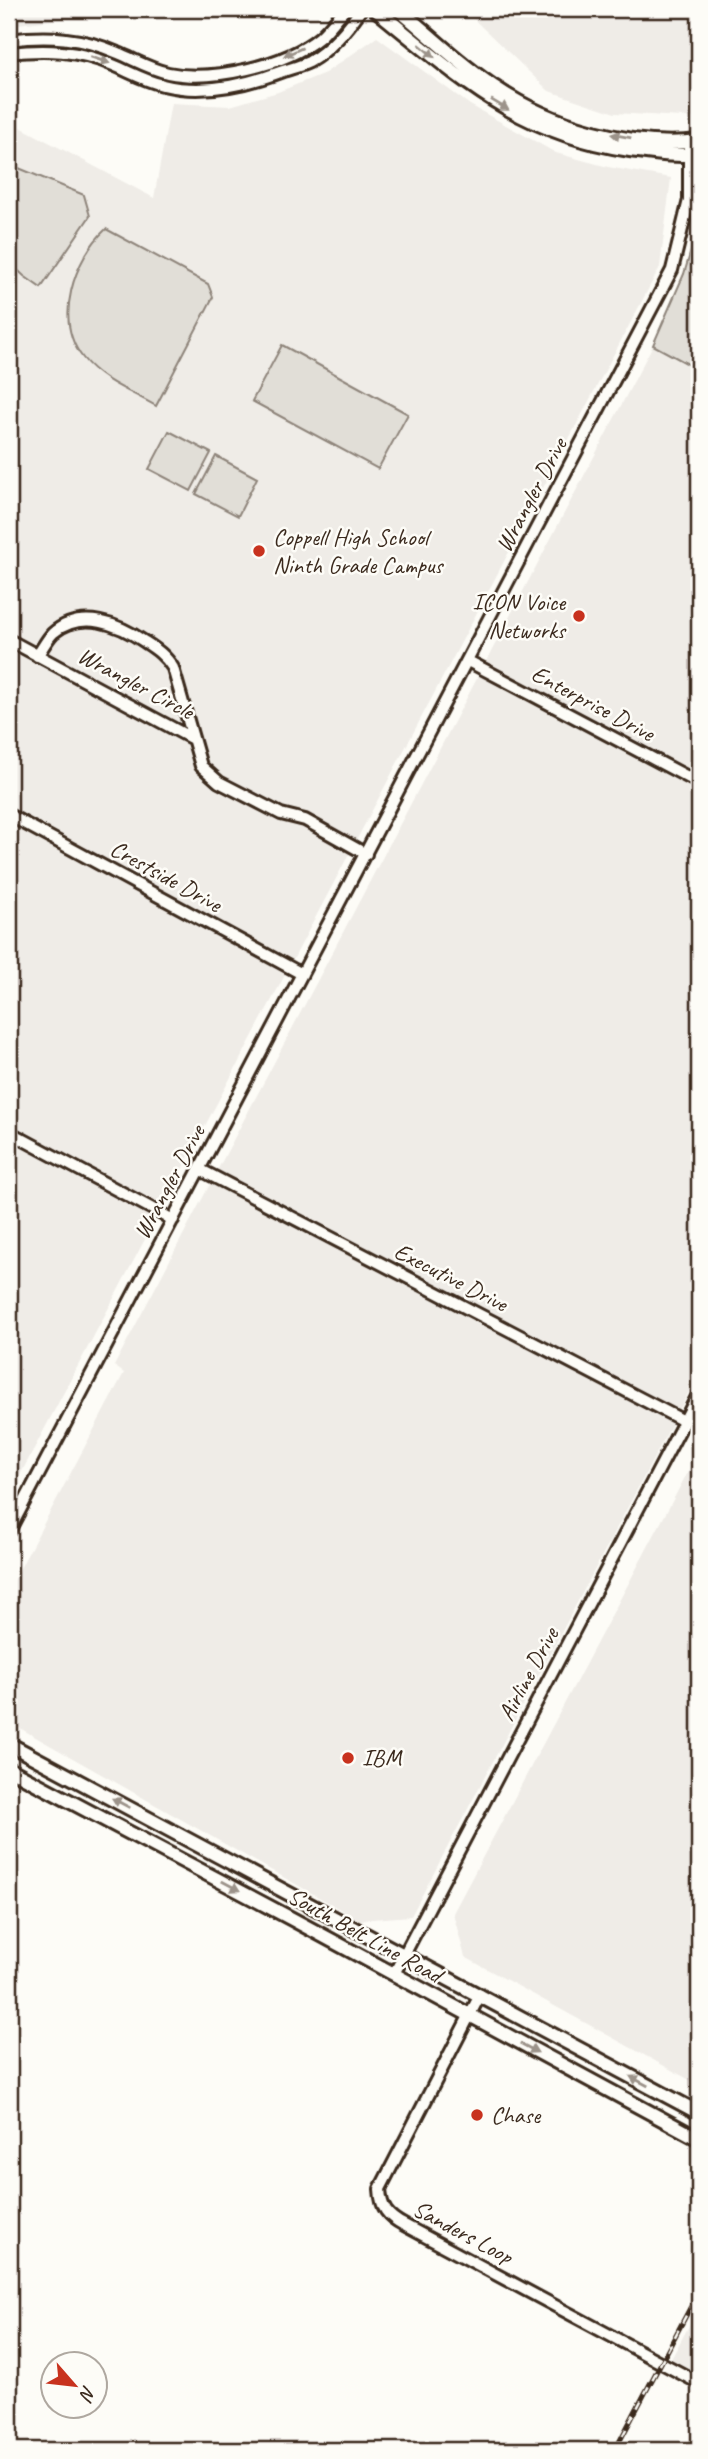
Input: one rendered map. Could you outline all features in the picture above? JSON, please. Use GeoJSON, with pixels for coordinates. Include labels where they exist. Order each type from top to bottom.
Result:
{"type":"FeatureCollection","features":[{"type":"Feature","properties":{"kind":"main road"},"geometry":{"type":"LineString","coordinates":[[375,9],[481,94],[525,112]]}},
{"type":"Feature","properties":{"kind":"main road"},"geometry":{"type":"LineString","coordinates":[[398,9],[479,77],[525,112],[563,135],[666,155],[694,148]]}},
{"type":"Feature","properties":{"kind":"main road","name":"South Belt Line Road"},"geometry":{"type":"LineString","coordinates":[[9,1744],[699,2113]]}},
{"type":"Feature","properties":{"kind":"main road","name":"South Belt Line Road"},"geometry":{"type":"LineString","coordinates":[[9,1769],[699,2139]]}},
{"type":"Feature","properties":{"kind":"main road"},"geometry":{"type":"LineString","coordinates":[[170,1854],[181,1836]]}},
{"type":"Feature","properties":{"kind":"street"},"geometry":{"type":"LineString","coordinates":[[9,40],[38,36],[69,38],[117,52],[166,72],[186,76],[210,75],[258,66],[300,50],[320,36],[345,9]]}},
{"type":"Feature","properties":{"kind":"street"},"geometry":{"type":"LineString","coordinates":[[9,53],[65,50],[112,64],[139,78],[185,89],[235,85],[309,62],[351,23],[361,9]]}},
{"type":"Feature","properties":{"kind":"street"},"geometry":{"type":"LineString","coordinates":[[65,50],[69,38]]}},
{"type":"Feature","properties":{"kind":"street","name":"Wrangler Drive"},"geometry":{"type":"LineString","coordinates":[[9,1531],[672,270],[689,200],[694,148]]}},
{"type":"Feature","properties":{"kind":"street","name":"Wrangler Circle"},"geometry":{"type":"LineString","coordinates":[[37,656],[52,634],[66,625],[85,621],[106,622],[136,636],[168,659],[173,668],[191,738]]}},
{"type":"Feature","properties":{"kind":"street","name":"Wrangler Circle"},"geometry":{"type":"LineString","coordinates":[[9,640],[191,738]]}},
{"type":"Feature","properties":{"kind":"street","name":"Enterprise Drive"},"geometry":{"type":"LineString","coordinates":[[468,661],[699,783]]}},
{"type":"Feature","properties":{"kind":"street"},"geometry":{"type":"LineString","coordinates":[[191,738],[201,766],[219,782],[281,814],[305,820],[366,854]]}},
{"type":"Feature","properties":{"kind":"street","name":"Crestside Drive"},"geometry":{"type":"LineString","coordinates":[[9,815],[302,974]]}},
{"type":"Feature","properties":{"kind":"street"},"geometry":{"type":"LineString","coordinates":[[9,1132],[173,1220]]}},
{"type":"Feature","properties":{"kind":"street","name":"Executive Drive"},"geometry":{"type":"LineString","coordinates":[[199,1170],[684,1421]]}},
{"type":"Feature","properties":{"kind":"street","name":"Airline Drive"},"geometry":{"type":"LineString","coordinates":[[394,1974],[699,1393]]}},
{"type":"Feature","properties":{"kind":"street","name":"Sanders Loop"},"geometry":{"type":"LineString","coordinates":[[480,1995],[380,2189],[380,2203],[385,2212],[404,2225],[699,2383]]}},
{"type":"Feature","properties":{"kind":"shaded area"},"geometry":{"type":"Polygon","coordinates":[[[9,9],[88,9],[89,16],[9,25],[9,9]]]}},
{"type":"Feature","properties":{"kind":"shaded area"},"geometry":{"type":"Polygon","coordinates":[[[463,9],[699,9],[699,118],[615,113],[549,91],[463,9]]]}},
{"type":"Feature","properties":{"kind":"shaded area"},"geometry":{"type":"Polygon","coordinates":[[[377,37],[470,105],[556,153],[608,167],[671,178],[660,267],[9,1496],[9,121],[154,198],[171,103],[230,106],[278,92],[325,73],[377,37]]]}},
{"type":"Feature","properties":{"kind":"shaded area"},"geometry":{"type":"Polygon","coordinates":[[[9,164],[84,195],[90,216],[41,288],[9,262],[9,164]]]}},
{"type":"Feature","properties":{"kind":"shaded area"},"geometry":{"type":"Polygon","coordinates":[[[699,224],[699,370],[653,345],[684,274],[699,224]]]}},
{"type":"Feature","properties":{"kind":"shaded area"},"geometry":{"type":"Polygon","coordinates":[[[106,229],[208,284],[213,297],[156,406],[117,385],[90,366],[74,343],[69,326],[71,290],[77,273],[85,256],[106,229]]]}},
{"type":"Feature","properties":{"kind":"shaded area"},"geometry":{"type":"Polygon","coordinates":[[[282,345],[408,414],[378,469],[252,401],[282,345]]]}},
{"type":"Feature","properties":{"kind":"shaded area"},"geometry":{"type":"Polygon","coordinates":[[[653,345],[699,370],[699,1373],[411,1916],[359,1920],[9,1722],[9,1589],[124,1373],[114,1366],[653,345]]]}},
{"type":"Feature","properties":{"kind":"shaded area"},"geometry":{"type":"Polygon","coordinates":[[[169,431],[211,453],[191,491],[149,469],[169,431]]]}},
{"type":"Feature","properties":{"kind":"shaded area"},"geometry":{"type":"Polygon","coordinates":[[[216,456],[257,478],[238,516],[196,494],[216,456]]]}},
{"type":"Feature","properties":{"kind":"shaded area"},"geometry":{"type":"Polygon","coordinates":[[[699,1451],[699,2085],[465,1957],[453,1913],[699,1451]]]}},
{"type":"Feature","properties":{"kind":"shaded area"},"geometry":{"type":"Polygon","coordinates":[[[699,2307],[699,2377],[670,2361],[699,2307]]]}},
{"type":"Feature","properties":{"kind":"railway"},"geometry":{"type":"LineString","coordinates":[[615,2450],[699,2291]]}},
{"type":"Feature","properties":{"kind":"place","name":"Coppell High School Ninth Grade Campus"},"geometry":{"type":"Point","coordinates":[259,551]}},
{"type":"Feature","properties":{"kind":"place","name":"ICON Voice Networks"},"geometry":{"type":"Point","coordinates":[579,616]}},
{"type":"Feature","properties":{"kind":"place","name":"IBM"},"geometry":{"type":"Point","coordinates":[348,1758]}},
{"type":"Feature","properties":{"kind":"place","name":"Chase"},"geometry":{"type":"Point","coordinates":[477,2115]}}]}
